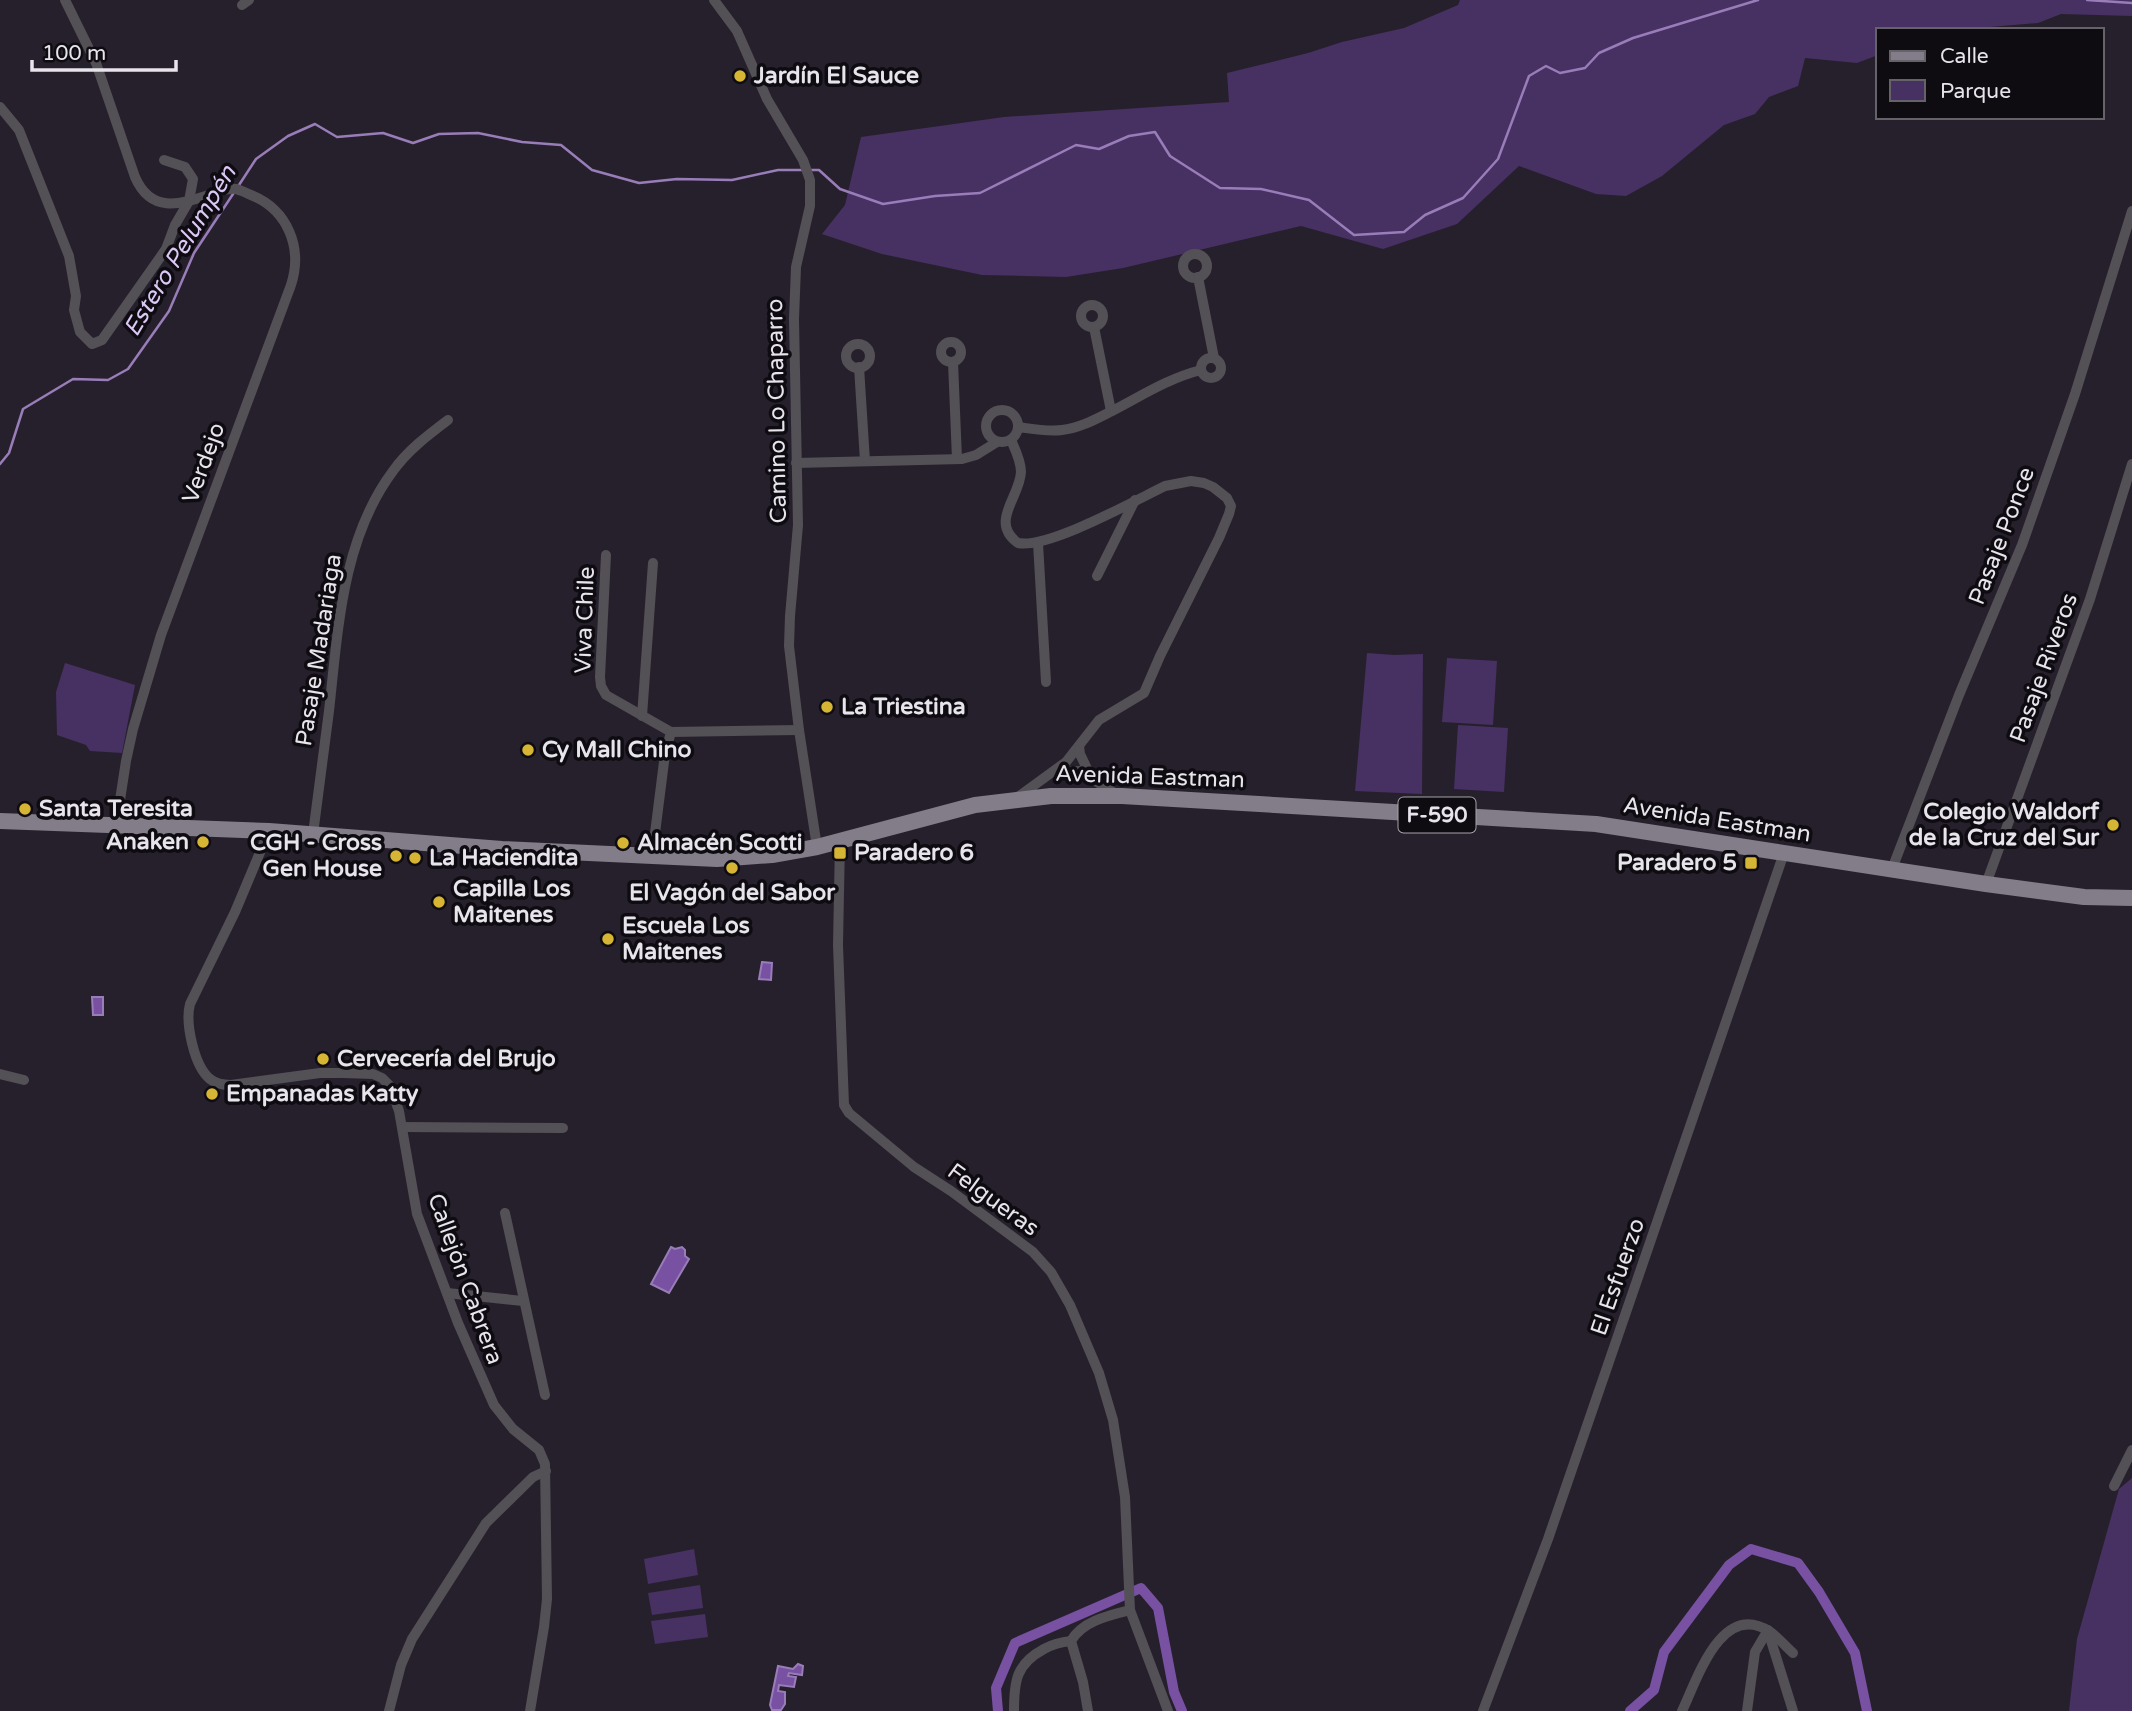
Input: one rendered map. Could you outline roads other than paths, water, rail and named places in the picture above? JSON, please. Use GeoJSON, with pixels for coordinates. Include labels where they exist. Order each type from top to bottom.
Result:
{"type":"FeatureCollection","features":[{"type":"Feature","properties":{"kind":"main road","name":"Avenida Eastman"},"geometry":{"type":"LineString","coordinates":[[0,821],[269,831],[502,849],[652,857],[733,858],[817,847],[975,805],[1078,794],[1596,824],[1986,884],[2084,897],[2132,898]]}},
{"type":"Feature","properties":{"kind":"street","name":"Verdejo"},"geometry":{"type":"LineString","coordinates":[[65,0],[96,63],[137,183],[149,197],[162,203],[175,204],[236,189],[264,201],[281,217],[295,248],[296,267],[291,285],[161,635],[133,729],[116,826]]}},
{"type":"Feature","properties":{"kind":"street","name":"Camino Lo Chaparro"},"geometry":{"type":"LineString","coordinates":[[714,0],[737,31],[767,99],[803,160],[810,180],[810,206],[796,267],[798,534],[789,646],[817,847]]}},
{"type":"Feature","properties":{"kind":"street"},"geometry":{"type":"LineString","coordinates":[[0,107],[19,130],[69,256],[76,296],[74,310],[80,332],[92,344],[102,340],[166,249],[175,225],[189,201],[193,179],[185,167],[164,160]]}},
{"type":"Feature","properties":{"kind":"street","name":"Pasaje Ponce"},"geometry":{"type":"LineString","coordinates":[[1892,869],[1959,695],[2022,545],[2075,394],[2132,211]]}},
{"type":"Feature","properties":{"kind":"street"},"geometry":{"type":"LineString","coordinates":[[1198,277],[1214,358],[1221,365],[1219,375],[1210,379],[1204,376],[1201,370],[1204,360],[1214,358]]}},
{"type":"Feature","properties":{"kind":"street"},"geometry":{"type":"LineString","coordinates":[[1094,327],[1111,411]]}},
{"type":"Feature","properties":{"kind":"street"},"geometry":{"type":"LineString","coordinates":[[953,362],[957,459]]}},
{"type":"Feature","properties":{"kind":"street"},"geometry":{"type":"LineString","coordinates":[[859,367],[865,461]]}},
{"type":"Feature","properties":{"kind":"street"},"geometry":{"type":"LineString","coordinates":[[1018,427],[1043,431],[1065,430],[1087,424],[1168,382],[1201,370]]}},
{"type":"Feature","properties":{"kind":"street"},"geometry":{"type":"LineString","coordinates":[[796,463],[957,459],[976,454],[997,442],[1011,440],[1018,427],[1012,413],[1002,411],[989,418],[986,427],[989,436],[997,442]]}},
{"type":"Feature","properties":{"kind":"street","name":"Pasaje Madariaga"},"geometry":{"type":"LineString","coordinates":[[313,834],[338,637],[355,543],[392,472],[408,453],[448,420]]}},
{"type":"Feature","properties":{"kind":"street"},"geometry":{"type":"LineString","coordinates":[[1011,440],[1021,471],[1005,518],[1012,538],[1018,543],[1038,543],[1054,538],[1164,486],[1191,481],[1213,487],[1227,498],[1231,506],[1225,524],[1144,693],[1099,720],[1066,762],[1015,799]]}},
{"type":"Feature","properties":{"kind":"street","name":"Pasaje Riveros"},"geometry":{"type":"LineString","coordinates":[[1986,884],[2090,599],[2132,464]]}},
{"type":"Feature","properties":{"kind":"street"},"geometry":{"type":"LineString","coordinates":[[1097,576],[1136,500]]}},
{"type":"Feature","properties":{"kind":"street"},"geometry":{"type":"LineString","coordinates":[[1038,543],[1046,682]]}},
{"type":"Feature","properties":{"kind":"street","name":"Viva Chile"},"geometry":{"type":"LineString","coordinates":[[607,555],[600,677],[601,687],[606,695],[671,732],[799,730]]}},
{"type":"Feature","properties":{"kind":"street"},"geometry":{"type":"LineString","coordinates":[[642,716],[653,562]]}},
{"type":"Feature","properties":{"kind":"street"},"geometry":{"type":"LineString","coordinates":[[652,857],[665,754],[671,732]]}},
{"type":"Feature","properties":{"kind":"street"},"geometry":{"type":"LineString","coordinates":[[1079,746],[1090,776]]}},
{"type":"Feature","properties":{"kind":"street"},"geometry":{"type":"LineString","coordinates":[[1051,773],[1072,770],[1090,776],[1122,796]]}},
{"type":"Feature","properties":{"kind":"street","name":"Callejón Cabrera"},"geometry":{"type":"LineString","coordinates":[[269,831],[236,912],[188,1011],[189,1033],[201,1068],[211,1080],[226,1085],[320,1073],[373,1074],[382,1078],[393,1092],[417,1214],[447,1293],[494,1405],[513,1429],[543,1456],[546,1471],[547,1599],[530,1711]]}},
{"type":"Feature","properties":{"kind":"street","name":"Felgueras"},"geometry":{"type":"LineString","coordinates":[[840,841],[838,945],[844,1105],[849,1113],[915,1167],[1022,1243],[1042,1261],[1059,1283],[1091,1350],[1113,1420],[1125,1497],[1130,1607],[1168,1711]]}},
{"type":"Feature","properties":{"kind":"street","name":"El Esfuerzo"},"geometry":{"type":"LineString","coordinates":[[1483,1711],[1553,1526],[1784,853]]}},
{"type":"Feature","properties":{"kind":"street"},"geometry":{"type":"LineString","coordinates":[[0,1074],[24,1080]]}},
{"type":"Feature","properties":{"kind":"street"},"geometry":{"type":"LineString","coordinates":[[402,1127],[563,1128]]}},
{"type":"Feature","properties":{"kind":"street"},"geometry":{"type":"LineString","coordinates":[[505,1213],[545,1395]]}},
{"type":"Feature","properties":{"kind":"street"},"geometry":{"type":"LineString","coordinates":[[447,1293],[523,1301]]}},
{"type":"Feature","properties":{"kind":"street"},"geometry":{"type":"LineString","coordinates":[[2114,1486],[2132,1450]]}},
{"type":"Feature","properties":{"kind":"street"},"geometry":{"type":"LineString","coordinates":[[388,1711],[401,1665],[412,1639],[486,1523],[533,1477],[546,1471]]}},
{"type":"Feature","properties":{"kind":"street"},"geometry":{"type":"LineString","coordinates":[[1014,1711],[1014,1688],[1019,1670],[1030,1657],[1051,1646],[1071,1641],[1080,1629],[1130,1607]]}},
{"type":"Feature","properties":{"kind":"street"},"geometry":{"type":"LineString","coordinates":[[1682,1711],[1711,1650],[1725,1633],[1736,1625],[1744,1624],[1768,1630],[1793,1653]]}},
{"type":"Feature","properties":{"kind":"street"},"geometry":{"type":"LineString","coordinates":[[1747,1711],[1755,1652],[1768,1630]]}},
{"type":"Feature","properties":{"kind":"street"},"geometry":{"type":"LineString","coordinates":[[1768,1630],[1793,1711]]}},
{"type":"Feature","properties":{"kind":"street"},"geometry":{"type":"LineString","coordinates":[[1071,1641],[1088,1711]]}},
{"type":"Feature","properties":{"kind":"waterway","name":"Estero Pelumpén"},"geometry":{"type":"LineString","coordinates":[[811,170],[819,170],[840,189],[883,204],[980,193],[1076,145],[1099,149],[1129,136],[1155,132],[1170,156],[1220,188],[1261,189],[1309,200],[1354,235],[1404,232],[1425,215],[1463,198],[1498,159],[1529,76],[1546,66],[1560,73],[1585,68],[1599,53],[1633,38],[1758,0]]}},
{"type":"Feature","properties":{"kind":"waterway","name":"Estero Pelumpén"},"geometry":{"type":"LineString","coordinates":[[2087,0],[2132,3]]}},
{"type":"Feature","properties":{"kind":"waterway","name":"Estero Pelumpén"},"geometry":{"type":"LineString","coordinates":[[239,185],[256,159],[288,136],[315,124],[337,137],[383,133],[413,143],[439,134],[478,133],[522,142],[561,145],[592,170],[639,183],[677,179],[732,180],[778,170],[804,170]]}},
{"type":"Feature","properties":{"kind":"waterway","name":"Estero Pelumpén"},"geometry":{"type":"LineString","coordinates":[[0,464],[9,453],[23,409],[73,379],[108,380],[128,369],[169,311],[194,253],[235,191]]}},
{"type":"Feature","properties":{"kind":"waterway"},"geometry":{"type":"LineString","coordinates":[[1630,1711],[1654,1690],[1664,1652],[1729,1565],[1751,1549],[1798,1563],[1819,1592],[1855,1653],[1867,1711]]}},
{"type":"Feature","properties":{"kind":"waterway"},"geometry":{"type":"LineString","coordinates":[[998,1711],[996,1688],[1015,1643],[1141,1588],[1158,1608],[1174,1692],[1182,1711]]}},
{"type":"Feature","properties":{"kind":"place","name":"Jardín El Sauce"},"geometry":{"type":"Point","coordinates":[740,76]}},
{"type":"Feature","properties":{"kind":"place","name":"La Triestina"},"geometry":{"type":"Point","coordinates":[827,707]}},
{"type":"Feature","properties":{"kind":"place","name":"Cy Mall Chino"},"geometry":{"type":"Point","coordinates":[528,750]}},
{"type":"Feature","properties":{"kind":"place","name":"Santa Teresita"},"geometry":{"type":"Point","coordinates":[25,809]}},
{"type":"Feature","properties":{"kind":"place","name":"Colegio Waldorf de la Cruz del Sur"},"geometry":{"type":"Point","coordinates":[2113,825]}},
{"type":"Feature","properties":{"kind":"place","name":"Anaken"},"geometry":{"type":"Point","coordinates":[203,842]}},
{"type":"Feature","properties":{"kind":"place","name":"Almacén Scotti"},"geometry":{"type":"Point","coordinates":[623,843]}},
{"type":"Feature","properties":{"kind":"place","name":"Paradero 6"},"geometry":{"type":"Point","coordinates":[840,853]}},
{"type":"Feature","properties":{"kind":"place","name":"CGH - Cross Gen House"},"geometry":{"type":"Point","coordinates":[396,856]}},
{"type":"Feature","properties":{"kind":"place","name":"La Haciendita"},"geometry":{"type":"Point","coordinates":[415,858]}},
{"type":"Feature","properties":{"kind":"place","name":"Paradero 5"},"geometry":{"type":"Point","coordinates":[1751,863]}},
{"type":"Feature","properties":{"kind":"place","name":"El Vagón del Sabor"},"geometry":{"type":"Point","coordinates":[732,868]}},
{"type":"Feature","properties":{"kind":"place","name":"Capilla Los Maitenes"},"geometry":{"type":"Point","coordinates":[439,902]}},
{"type":"Feature","properties":{"kind":"place","name":"Escuela Los Maitenes"},"geometry":{"type":"Point","coordinates":[608,939]}},
{"type":"Feature","properties":{"kind":"place","name":"Cervecería del Brujo"},"geometry":{"type":"Point","coordinates":[323,1059]}},
{"type":"Feature","properties":{"kind":"place","name":"Empanadas Katty"},"geometry":{"type":"Point","coordinates":[212,1094]}}]}
